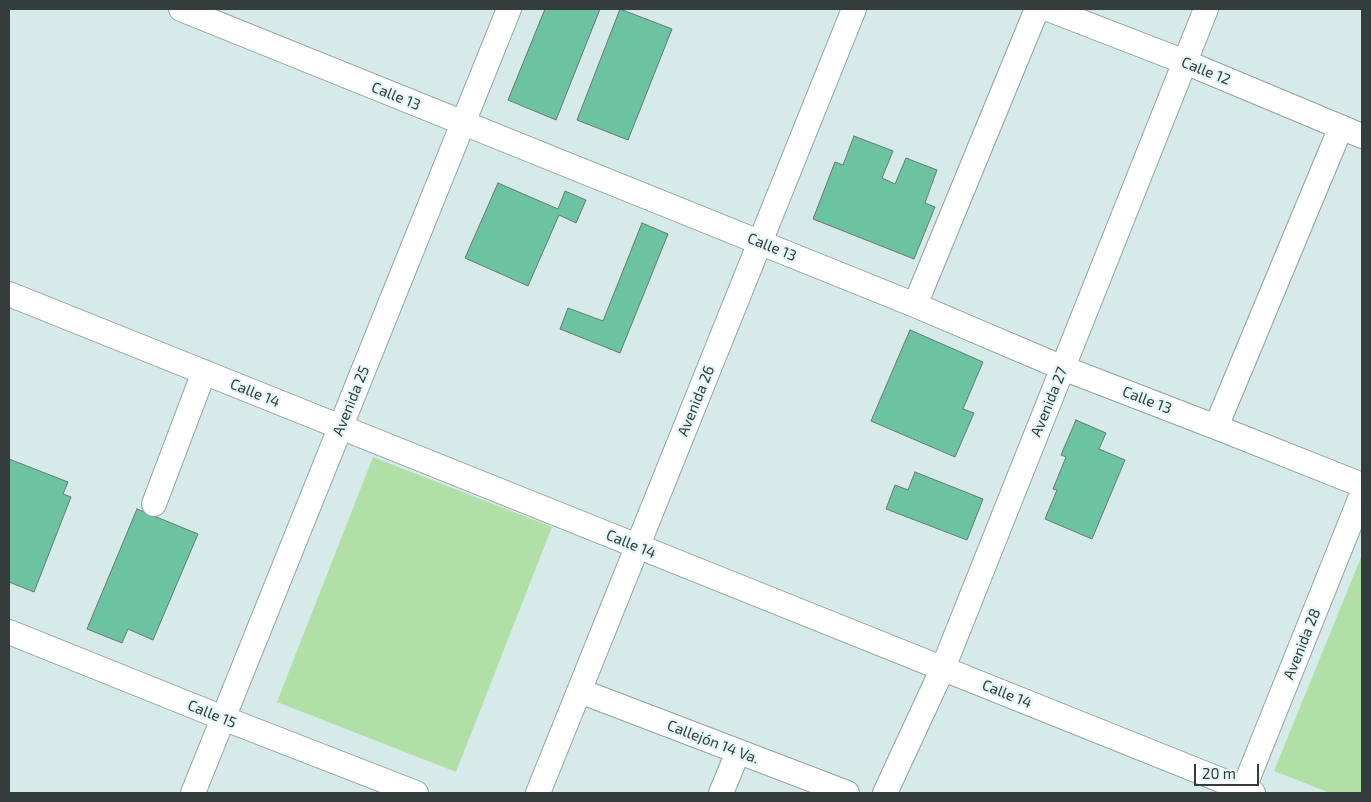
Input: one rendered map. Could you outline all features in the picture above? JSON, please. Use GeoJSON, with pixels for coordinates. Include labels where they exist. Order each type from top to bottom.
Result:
{"type":"FeatureCollection","features":[{"type":"Feature","properties":{"kind":"street","name":"Calle 13"},"geometry":{"type":"LineString","coordinates":[[181,9],[915,305],[1063,368],[1362,485]]}},
{"type":"Feature","properties":{"kind":"street","name":"Avenida 25"},"geometry":{"type":"LineString","coordinates":[[193,793],[509,9]]}},
{"type":"Feature","properties":{"kind":"street","name":"Avenida 26"},"geometry":{"type":"LineString","coordinates":[[538,793],[854,9]]}},
{"type":"Feature","properties":{"kind":"street"},"geometry":{"type":"LineString","coordinates":[[915,305],[1036,9]]}},
{"type":"Feature","properties":{"kind":"street","name":"Calle 12"},"geometry":{"type":"LineString","coordinates":[[1048,9],[1185,62],[1352,131]]}},
{"type":"Feature","properties":{"kind":"street","name":"Avenida 27"},"geometry":{"type":"LineString","coordinates":[[885,793],[943,668],[1206,9]]}},
{"type":"Feature","properties":{"kind":"street"},"geometry":{"type":"LineString","coordinates":[[1216,427],[1352,131]]}},
{"type":"Feature","properties":{"kind":"street","name":"Calle 14"},"geometry":{"type":"LineString","coordinates":[[9,294],[943,668],[1246,792]]}},
{"type":"Feature","properties":{"kind":"street"},"geometry":{"type":"LineString","coordinates":[[154,504],[204,372]]}},
{"type":"Feature","properties":{"kind":"street","name":"Avenida 28"},"geometry":{"type":"LineString","coordinates":[[1246,792],[1362,494]]}},
{"type":"Feature","properties":{"kind":"street","name":"Calle 15"},"geometry":{"type":"LineString","coordinates":[[9,632],[416,793]]}},
{"type":"Feature","properties":{"kind":"street","name":"Callejón 14 Va."},"geometry":{"type":"LineString","coordinates":[[580,691],[847,793]]}},
{"type":"Feature","properties":{"kind":"street"},"geometry":{"type":"LineString","coordinates":[[721,793],[738,752]]}},
{"type":"Feature","properties":{"kind":"green space"},"geometry":{"type":"Polygon","coordinates":[[[373,457],[552,527],[456,772],[277,702],[373,457]]]}},
{"type":"Feature","properties":{"kind":"green space"},"geometry":{"type":"Polygon","coordinates":[[[1362,555],[1362,793],[1330,793],[1274,771],[1362,555]]]}},
{"type":"Feature","properties":{"kind":"building"},"geometry":{"type":"Polygon","coordinates":[[[545,9],[600,9],[556,120],[508,100],[545,9]]]}},
{"type":"Feature","properties":{"kind":"building"},"geometry":{"type":"Polygon","coordinates":[[[620,9],[672,29],[628,140],[577,120],[620,9]]]}},
{"type":"Feature","properties":{"kind":"building"},"geometry":{"type":"Polygon","coordinates":[[[854,136],[893,151],[882,178],[895,184],[906,158],[937,170],[925,203],[935,207],[914,259],[813,219],[835,162],[843,165],[854,136]]]}},
{"type":"Feature","properties":{"kind":"building"},"geometry":{"type":"Polygon","coordinates":[[[498,183],[558,209],[565,191],[586,200],[576,223],[559,215],[528,286],[465,258],[498,183]]]}},
{"type":"Feature","properties":{"kind":"building"},"geometry":{"type":"Polygon","coordinates":[[[642,223],[668,234],[620,353],[560,329],[568,308],[603,321],[642,223]]]}},
{"type":"Feature","properties":{"kind":"building"},"geometry":{"type":"Polygon","coordinates":[[[910,330],[983,362],[963,409],[974,413],[955,457],[871,421],[910,330]]]}},
{"type":"Feature","properties":{"kind":"building"},"geometry":{"type":"Polygon","coordinates":[[[1076,420],[1106,433],[1099,449],[1125,460],[1092,539],[1045,519],[1057,490],[1053,489],[1066,457],[1061,455],[1076,420]]]}},
{"type":"Feature","properties":{"kind":"building"},"geometry":{"type":"Polygon","coordinates":[[[9,459],[68,482],[63,494],[71,497],[34,592],[9,582],[9,459]]]}},
{"type":"Feature","properties":{"kind":"building"},"geometry":{"type":"Polygon","coordinates":[[[915,472],[983,499],[967,540],[886,509],[895,485],[908,490],[915,472]]]}},
{"type":"Feature","properties":{"kind":"building"},"geometry":{"type":"Polygon","coordinates":[[[137,509],[198,534],[153,640],[128,629],[122,643],[87,629],[137,509]]]}}]}
